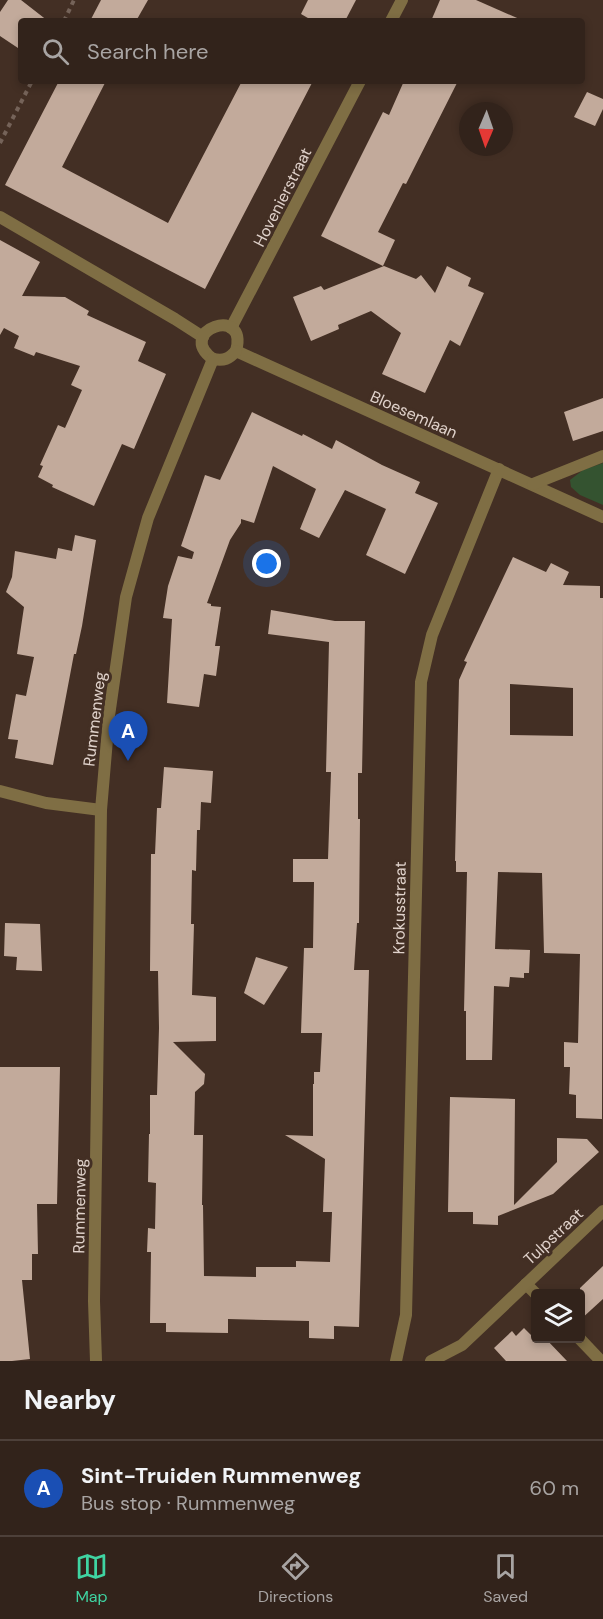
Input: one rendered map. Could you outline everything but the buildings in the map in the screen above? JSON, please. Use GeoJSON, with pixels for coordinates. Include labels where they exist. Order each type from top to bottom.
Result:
{"type":"FeatureCollection","features":[{"type":"Feature","properties":{"kind":"street"},"geometry":{"type":"LineString","coordinates":[[393,18],[402,0]]}},
{"type":"Feature","properties":{"kind":"street","name":"Hovenierstraat"},"geometry":{"type":"LineString","coordinates":[[231,328],[358,84]]}},
{"type":"Feature","properties":{"kind":"street"},"geometry":{"type":"LineString","coordinates":[[0,217],[203,337]]}},
{"type":"Feature","properties":{"kind":"street"},"geometry":{"type":"LineString","coordinates":[[223,324],[231,328],[237,335],[236,351],[230,357],[222,360],[213,359],[206,354],[202,346],[207,330],[214,325],[223,324]]}},
{"type":"Feature","properties":{"kind":"street","name":"Bloesemlaan"},"geometry":{"type":"LineString","coordinates":[[236,351],[260,364],[603,517]]}},
{"type":"Feature","properties":{"kind":"street","name":"Rummenweg"},"geometry":{"type":"LineString","coordinates":[[96,1361],[94,1301],[101,810],[110,716],[126,597],[148,518],[213,359]]}},
{"type":"Feature","properties":{"kind":"street"},"geometry":{"type":"LineString","coordinates":[[533,484],[603,456]]}},
{"type":"Feature","properties":{"kind":"street","name":"Krokusstraat"},"geometry":{"type":"LineString","coordinates":[[396,1361],[406,1315],[422,682],[432,635],[499,469]]}},
{"type":"Feature","properties":{"kind":"street"},"geometry":{"type":"LineString","coordinates":[[0,791],[46,803],[101,810]]}},
{"type":"Feature","properties":{"kind":"street","name":"Tulpstraat"},"geometry":{"type":"LineString","coordinates":[[430,1361],[462,1345],[603,1211]]}},
{"type":"Feature","properties":{"kind":"street","name":"Tulpstraat"},"geometry":{"type":"LineString","coordinates":[[526,1284],[531,1289]]}},
{"type":"Feature","properties":{"kind":"street"},"geometry":{"type":"LineString","coordinates":[[584,1343],[601,1361]]}},
{"type":"Feature","properties":{"kind":"path"},"geometry":{"type":"LineString","coordinates":[[65,18],[74,0]]}},
{"type":"Feature","properties":{"kind":"path"},"geometry":{"type":"LineString","coordinates":[[0,143],[30,84]]}},
{"type":"Feature","properties":{"kind":"green space"},"geometry":{"type":"Polygon","coordinates":[[[603,463],[603,505],[580,495],[571,487],[570,480],[583,470],[603,463]]]}},
{"type":"Feature","properties":{"kind":"place","name":"Sint-Truiden Rummenweg"},"geometry":{"type":"Point","coordinates":[128,761]}}]}
